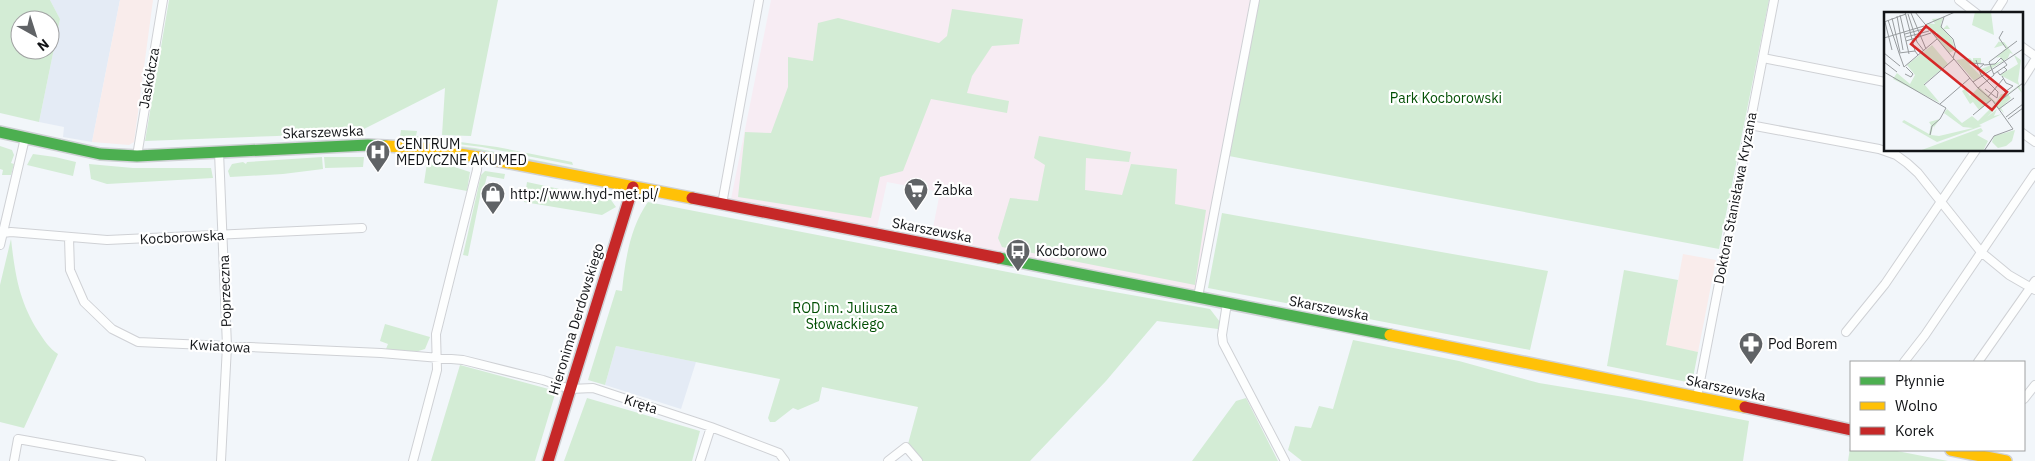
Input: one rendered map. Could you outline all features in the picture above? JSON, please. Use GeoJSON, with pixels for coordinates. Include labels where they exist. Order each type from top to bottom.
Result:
{"type":"FeatureCollection","features":[{"type":"Feature","properties":{"kind":"main road","name":"Skarszewska"},"geometry":{"type":"LineString","coordinates":[[0,132],[100,154],[137,156],[368,145],[421,148],[478,157],[1198,297],[1697,397],[1850,430]]}},
{"type":"Feature","properties":{"kind":"main road","name":"Hieronima Derdowskiego"},"geometry":{"type":"LineString","coordinates":[[548,461],[633,187]]}},
{"type":"Feature","properties":{"kind":"main road"},"geometry":{"type":"LineString","coordinates":[[1956,451],[2006,461]]}},
{"type":"Feature","properties":{"kind":"street","name":"Jaskółcza"},"geometry":{"type":"LineString","coordinates":[[137,156],[163,0]]}},
{"type":"Feature","properties":{"kind":"street"},"geometry":{"type":"LineString","coordinates":[[722,204],[759,0]]}},
{"type":"Feature","properties":{"kind":"street"},"geometry":{"type":"LineString","coordinates":[[1198,297],[1255,0]]}},
{"type":"Feature","properties":{"kind":"street","name":"Doktora Stanisława Kryzana"},"geometry":{"type":"LineString","coordinates":[[1697,397],[1774,0]]}},
{"type":"Feature","properties":{"kind":"street"},"geometry":{"type":"LineString","coordinates":[[1959,0],[1974,12]]}},
{"type":"Feature","properties":{"kind":"street"},"geometry":{"type":"LineString","coordinates":[[1995,12],[2003,0]]}},
{"type":"Feature","properties":{"kind":"street"},"geometry":{"type":"LineString","coordinates":[[2022,47],[2035,56]]}},
{"type":"Feature","properties":{"kind":"street"},"geometry":{"type":"LineString","coordinates":[[1763,58],[1884,82]]}},
{"type":"Feature","properties":{"kind":"street"},"geometry":{"type":"LineString","coordinates":[[2022,80],[2035,60]]}},
{"type":"Feature","properties":{"kind":"street"},"geometry":{"type":"LineString","coordinates":[[1750,125],[1884,151]]}},
{"type":"Feature","properties":{"kind":"street"},"geometry":{"type":"LineString","coordinates":[[2022,133],[2035,142]]}},
{"type":"Feature","properties":{"kind":"street"},"geometry":{"type":"LineString","coordinates":[[0,245],[25,138]]}},
{"type":"Feature","properties":{"kind":"street"},"geometry":{"type":"LineString","coordinates":[[1885,151],[1896,155],[1918,173],[1981,252],[2009,275],[2033,286],[1979,361]]}},
{"type":"Feature","properties":{"kind":"street"},"geometry":{"type":"LineString","coordinates":[[1846,332],[1885,284],[1975,151]]}},
{"type":"Feature","properties":{"kind":"street","name":"Poprzeczna"},"geometry":{"type":"LineString","coordinates":[[219,152],[227,346],[221,461]]}},
{"type":"Feature","properties":{"kind":"street"},"geometry":{"type":"LineString","coordinates":[[412,461],[437,370],[436,334],[477,170],[478,157]]}},
{"type":"Feature","properties":{"kind":"street"},"geometry":{"type":"LineString","coordinates":[[1905,361],[1925,335],[2035,172]]}},
{"type":"Feature","properties":{"kind":"street","name":"Kocborowska"},"geometry":{"type":"LineString","coordinates":[[3,233],[11,232],[108,240],[362,228]]}},
{"type":"Feature","properties":{"kind":"street","name":"Kwiatowa"},"geometry":{"type":"LineString","coordinates":[[69,238],[70,270],[84,302],[112,329],[138,342],[381,353],[463,360],[543,380],[570,389]]}},
{"type":"Feature","properties":{"kind":"street"},"geometry":{"type":"LineString","coordinates":[[1227,303],[1222,335],[1223,343],[1285,461]]}},
{"type":"Feature","properties":{"kind":"street"},"geometry":{"type":"LineString","coordinates":[[2025,398],[2035,385]]}},
{"type":"Feature","properties":{"kind":"street","name":"Kręta"},"geometry":{"type":"LineString","coordinates":[[570,389],[592,388],[711,427],[779,453],[785,461]]}},
{"type":"Feature","properties":{"kind":"street"},"geometry":{"type":"LineString","coordinates":[[700,461],[711,427]]}},
{"type":"Feature","properties":{"kind":"street"},"geometry":{"type":"LineString","coordinates":[[14,461],[18,440],[141,461]]}},
{"type":"Feature","properties":{"kind":"street"},"geometry":{"type":"LineString","coordinates":[[888,461],[906,447],[918,461]]}},
{"type":"Feature","properties":{"kind":"shaded area"},"geometry":{"type":"Polygon","coordinates":[[[50,0],[120,0],[92,142],[63,137],[64,127],[39,122],[52,60],[60,60],[60,10],[55,10],[50,0]]]}},
{"type":"Feature","properties":{"kind":"shaded area"},"geometry":{"type":"Polygon","coordinates":[[[120,0],[153,0],[134,142],[129,145],[92,142],[120,0]]]}},
{"type":"Feature","properties":{"kind":"shaded area"},"geometry":{"type":"Polygon","coordinates":[[[771,0],[1251,0],[1195,290],[931,238],[940,192],[887,182],[877,227],[731,199],[771,0]]]}},
{"type":"Feature","properties":{"kind":"shaded area"},"geometry":{"type":"Polygon","coordinates":[[[1683,254],[1716,260],[1698,352],[1666,346],[1683,254]]]}},
{"type":"Feature","properties":{"kind":"shaded area"},"geometry":{"type":"Polygon","coordinates":[[[616,346],[696,362],[681,409],[605,385],[616,346]]]}},
{"type":"Feature","properties":{"kind":"green space"},"geometry":{"type":"Polygon","coordinates":[[[0,0],[50,0],[55,10],[10,10],[10,60],[52,60],[39,122],[0,113],[0,0]]]}},
{"type":"Feature","properties":{"kind":"green space"},"geometry":{"type":"Polygon","coordinates":[[[169,0],[498,0],[471,136],[442,135],[445,88],[360,131],[145,141],[169,0]]]}},
{"type":"Feature","properties":{"kind":"green space","name":"Park Kocborowski"},"geometry":{"type":"Polygon","coordinates":[[[1258,0],[1769,0],[1719,249],[1229,156],[1258,0]]]}},
{"type":"Feature","properties":{"kind":"green space"},"geometry":{"type":"Polygon","coordinates":[[[952,9],[1023,19],[1019,44],[992,46],[972,76],[967,93],[1009,101],[1007,113],[931,99],[903,171],[880,177],[871,218],[738,197],[745,132],[771,133],[788,87],[788,57],[813,61],[818,23],[838,18],[939,43],[947,36],[952,9]]]}},
{"type":"Feature","properties":{"kind":"green space"},"geometry":{"type":"Polygon","coordinates":[[[401,130],[417,131],[416,136],[497,147],[572,162],[573,165],[482,147],[400,137],[401,130]]]}},
{"type":"Feature","properties":{"kind":"green space"},"geometry":{"type":"Polygon","coordinates":[[[1039,136],[1131,152],[1129,162],[1086,158],[1085,190],[1122,195],[1131,164],[1177,169],[1175,204],[1206,210],[1195,285],[1002,247],[998,238],[1010,198],[1038,201],[1045,165],[1034,158],[1039,136]]]}},
{"type":"Feature","properties":{"kind":"green space"},"geometry":{"type":"Polygon","coordinates":[[[411,140],[475,148],[585,170],[584,172],[411,142],[411,140]]]}},
{"type":"Feature","properties":{"kind":"green space"},"geometry":{"type":"Polygon","coordinates":[[[0,146],[12,150],[14,155],[11,163],[14,164],[11,175],[2,175],[3,170],[0,169],[0,146]]]}},
{"type":"Feature","properties":{"kind":"green space"},"geometry":{"type":"Polygon","coordinates":[[[33,154],[76,162],[73,176],[27,165],[33,154]]]}},
{"type":"Feature","properties":{"kind":"green space"},"geometry":{"type":"Polygon","coordinates":[[[322,157],[323,169],[283,174],[230,177],[228,171],[232,164],[243,162],[246,164],[247,162],[322,157]]]}},
{"type":"Feature","properties":{"kind":"green space"},"geometry":{"type":"Polygon","coordinates":[[[324,157],[364,157],[363,167],[325,168],[324,157]]]}},
{"type":"Feature","properties":{"kind":"green space"},"geometry":{"type":"Polygon","coordinates":[[[410,159],[442,163],[470,172],[467,191],[424,183],[427,163],[409,161],[410,159]]]}},
{"type":"Feature","properties":{"kind":"green space"},"geometry":{"type":"Polygon","coordinates":[[[89,164],[133,168],[211,168],[213,178],[107,184],[91,179],[89,164]]]}},
{"type":"Feature","properties":{"kind":"green space"},"geometry":{"type":"Polygon","coordinates":[[[485,171],[505,174],[504,179],[487,176],[483,192],[481,192],[468,256],[463,255],[481,175],[485,171]]]}},
{"type":"Feature","properties":{"kind":"green space"},"geometry":{"type":"Polygon","coordinates":[[[527,182],[611,200],[616,207],[602,215],[524,202],[527,182]]]}},
{"type":"Feature","properties":{"kind":"green space","name":"ROD im. Juliusza Słowackiego"},"geometry":{"type":"Polygon","coordinates":[[[648,202],[1075,285],[1210,309],[1220,322],[1218,329],[1157,321],[1106,381],[1030,461],[922,461],[908,444],[918,407],[822,387],[819,401],[798,410],[793,408],[775,422],[770,422],[768,418],[780,379],[616,346],[605,385],[588,380],[616,290],[622,291],[627,256],[633,233],[648,202]]]}},
{"type":"Feature","properties":{"kind":"green space"},"geometry":{"type":"Polygon","coordinates":[[[1222,213],[1548,271],[1530,350],[1208,288],[1222,213]]]}},
{"type":"Feature","properties":{"kind":"green space"},"geometry":{"type":"Polygon","coordinates":[[[11,239],[16,276],[26,309],[42,338],[58,354],[24,428],[0,422],[0,285],[11,239]]]}},
{"type":"Feature","properties":{"kind":"green space"},"geometry":{"type":"Polygon","coordinates":[[[1624,270],[1678,280],[1666,345],[1698,352],[1692,383],[1607,366],[1624,270]]]}},
{"type":"Feature","properties":{"kind":"green space"},"geometry":{"type":"Polygon","coordinates":[[[385,324],[430,337],[425,349],[412,353],[386,349],[388,344],[380,341],[385,324]]]}},
{"type":"Feature","properties":{"kind":"green space"},"geometry":{"type":"Polygon","coordinates":[[[1353,340],[1459,361],[1539,383],[1749,421],[1743,461],[1302,461],[1288,450],[1295,426],[1311,428],[1319,406],[1333,409],[1353,340]]]}},
{"type":"Feature","properties":{"kind":"green space"},"geometry":{"type":"Polygon","coordinates":[[[460,365],[556,391],[535,461],[431,461],[460,365]]]}},
{"type":"Feature","properties":{"kind":"green space"},"geometry":{"type":"Polygon","coordinates":[[[587,398],[700,431],[692,461],[564,461],[587,398]]]}},
{"type":"Feature","properties":{"kind":"green space"},"geometry":{"type":"Polygon","coordinates":[[[1246,398],[1278,461],[1192,461],[1236,401],[1246,398]]]}},
{"type":"Feature","properties":{"kind":"green space"},"geometry":{"type":"Polygon","coordinates":[[[1850,448],[1850,451],[1897,451],[1948,461],[1848,461],[1850,448]]]}},
{"type":"Feature","properties":{"kind":"traffic: fast"},"geometry":{"type":"LineString","coordinates":[[0,132],[100,154],[137,156],[368,145],[386,146]]}},
{"type":"Feature","properties":{"kind":"traffic: fast"},"geometry":{"type":"LineString","coordinates":[[999,258],[1390,335]]}},
{"type":"Feature","properties":{"kind":"traffic: slow"},"geometry":{"type":"LineString","coordinates":[[386,146],[421,148],[478,157],[692,198]]}},
{"type":"Feature","properties":{"kind":"traffic: slow"},"geometry":{"type":"LineString","coordinates":[[1390,335],[1745,407]]}},
{"type":"Feature","properties":{"kind":"traffic: slow"},"geometry":{"type":"LineString","coordinates":[[1956,451],[2006,461]]}},
{"type":"Feature","properties":{"kind":"traffic: jam"},"geometry":{"type":"LineString","coordinates":[[548,461],[633,187]]}},
{"type":"Feature","properties":{"kind":"traffic: jam"},"geometry":{"type":"LineString","coordinates":[[692,198],[999,258]]}},
{"type":"Feature","properties":{"kind":"traffic: jam"},"geometry":{"type":"LineString","coordinates":[[1745,407],[1850,430]]}},
{"type":"Feature","properties":{"kind":"place","name":"CENTRUM MEDYCZNE AKUMED"},"geometry":{"type":"Point","coordinates":[378,173]}},
{"type":"Feature","properties":{"kind":"place","name":"Żabka"},"geometry":{"type":"Point","coordinates":[916,211]}},
{"type":"Feature","properties":{"kind":"place","name":"http://www.hyd-met.pl/"},"geometry":{"type":"Point","coordinates":[493,215]}},
{"type":"Feature","properties":{"kind":"place","name":"Kocborowo"},"geometry":{"type":"Point","coordinates":[1018,272]}},
{"type":"Feature","properties":{"kind":"place","name":"Pod Borem"},"geometry":{"type":"Point","coordinates":[1751,365]}}]}
